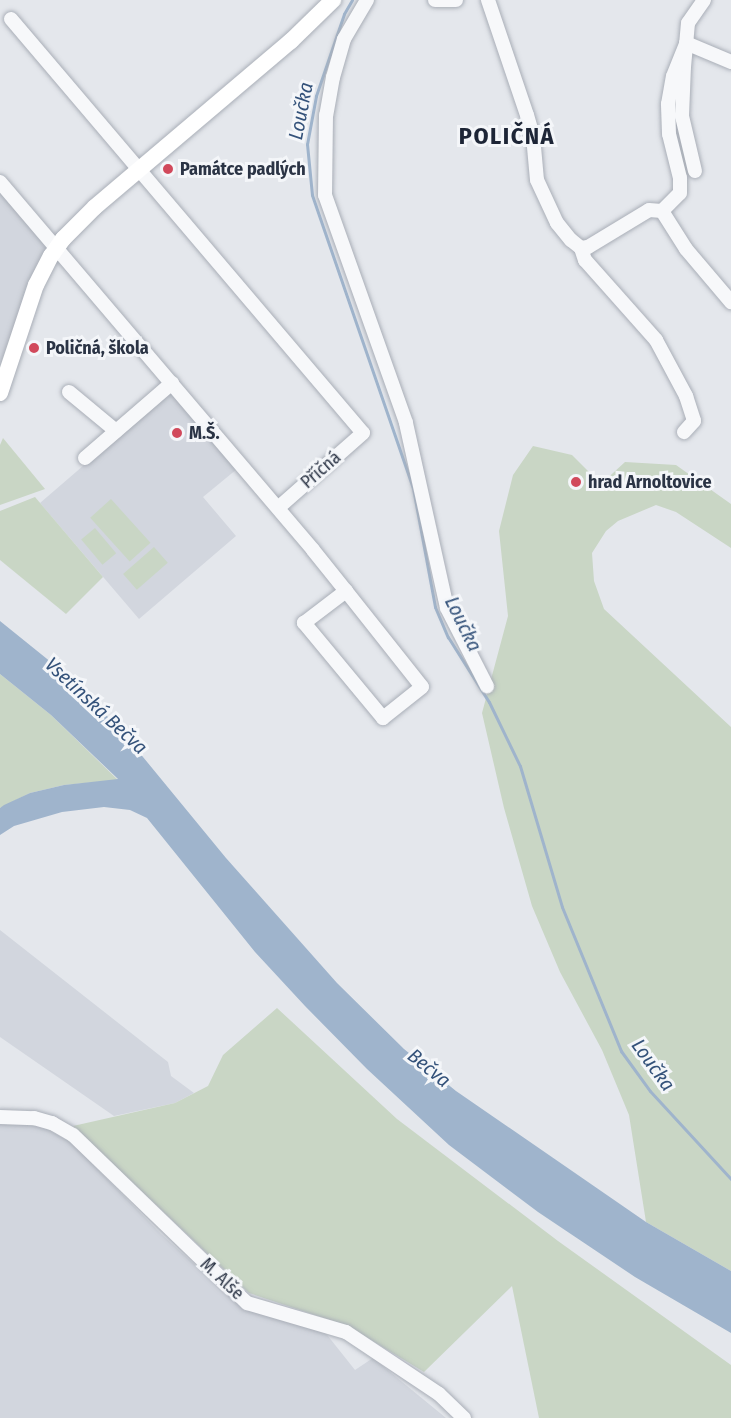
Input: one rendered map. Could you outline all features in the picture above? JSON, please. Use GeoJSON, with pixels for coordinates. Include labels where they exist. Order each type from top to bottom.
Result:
{"type":"FeatureCollection","features":[{"type":"Feature","properties":{"kind":"main road"},"geometry":{"type":"LineString","coordinates":[[0,393],[36,285],[56,248],[82,218],[291,41],[333,0]]}},
{"type":"Feature","properties":{"kind":"street"},"geometry":{"type":"LineString","coordinates":[[366,0],[344,39],[333,76],[326,115],[325,195],[406,423],[447,608],[487,686]]}},
{"type":"Feature","properties":{"kind":"street"},"geometry":{"type":"LineString","coordinates":[[435,0],[456,0]]}},
{"type":"Feature","properties":{"kind":"street"},"geometry":{"type":"LineString","coordinates":[[488,0],[533,136],[537,180],[557,223],[581,248],[585,260],[656,340],[686,396],[694,421],[684,432]]}},
{"type":"Feature","properties":{"kind":"street"},"geometry":{"type":"LineString","coordinates":[[695,171],[682,116],[688,23],[704,0]]}},
{"type":"Feature","properties":{"kind":"street"},"geometry":{"type":"LineString","coordinates":[[11,18],[139,169]]}},
{"type":"Feature","properties":{"kind":"street"},"geometry":{"type":"LineString","coordinates":[[581,248],[596,244],[649,210],[662,211],[680,194],[680,178],[669,134],[668,104],[673,76],[686,43]]}},
{"type":"Feature","properties":{"kind":"street"},"geometry":{"type":"LineString","coordinates":[[686,43],[731,62]]}},
{"type":"Feature","properties":{"kind":"street","name":"Příčná"},"geometry":{"type":"LineString","coordinates":[[139,169],[363,433],[278,508]]}},
{"type":"Feature","properties":{"kind":"street"},"geometry":{"type":"LineString","coordinates":[[0,182],[278,508],[346,591],[422,687],[384,718],[304,623],[346,591]]}},
{"type":"Feature","properties":{"kind":"street"},"geometry":{"type":"LineString","coordinates":[[662,211],[686,249],[731,302]]}},
{"type":"Feature","properties":{"kind":"street"},"geometry":{"type":"LineString","coordinates":[[85,458],[172,383]]}},
{"type":"Feature","properties":{"kind":"street"},"geometry":{"type":"LineString","coordinates":[[69,392],[116,431]]}},
{"type":"Feature","properties":{"kind":"street","name":"M. Alše"},"geometry":{"type":"LineString","coordinates":[[0,1117],[34,1118],[52,1123],[73,1135],[247,1303],[346,1332],[439,1394],[464,1418]]}},
{"type":"Feature","properties":{"kind":"shaded area"},"geometry":{"type":"Polygon","coordinates":[[[0,188],[47,242],[47,252],[16,321],[0,366],[0,188]]]}},
{"type":"Feature","properties":{"kind":"shaded area"},"geometry":{"type":"Polygon","coordinates":[[[170,391],[237,469],[203,497],[236,536],[139,619],[40,503],[170,391]]]}},
{"type":"Feature","properties":{"kind":"shaded area"},"geometry":{"type":"Polygon","coordinates":[[[0,930],[168,1062],[171,1076],[194,1093],[175,1103],[114,1116],[0,1037],[0,930]]]}},
{"type":"Feature","properties":{"kind":"shaded area"},"geometry":{"type":"Polygon","coordinates":[[[14,1121],[45,1128],[72,1143],[161,1234],[235,1301],[324,1331],[355,1370],[373,1358],[446,1418],[0,1418],[0,1124],[14,1121]]]}},
{"type":"Feature","properties":{"kind":"green space"},"geometry":{"type":"Polygon","coordinates":[[[3,438],[45,489],[0,505],[0,445],[3,438]]]}},
{"type":"Feature","properties":{"kind":"green space"},"geometry":{"type":"Polygon","coordinates":[[[533,446],[572,455],[601,484],[625,462],[676,465],[731,504],[731,548],[676,512],[656,505],[618,521],[606,531],[592,553],[594,581],[604,609],[731,727],[731,1271],[646,1222],[629,1115],[602,1050],[560,972],[532,906],[504,808],[482,713],[508,616],[499,531],[513,475],[533,446]]]}},
{"type":"Feature","properties":{"kind":"green space"},"geometry":{"type":"Polygon","coordinates":[[[35,497],[103,577],[66,614],[0,560],[0,511],[35,497]]]}},
{"type":"Feature","properties":{"kind":"green space"},"geometry":{"type":"Polygon","coordinates":[[[111,499],[150,543],[130,562],[90,518],[111,499]]]}},
{"type":"Feature","properties":{"kind":"green space"},"geometry":{"type":"Polygon","coordinates":[[[95,528],[116,553],[102,565],[81,540],[95,528]]]}},
{"type":"Feature","properties":{"kind":"green space"},"geometry":{"type":"Polygon","coordinates":[[[154,547],[168,563],[137,590],[123,574],[154,547]]]}},
{"type":"Feature","properties":{"kind":"green space"},"geometry":{"type":"Polygon","coordinates":[[[0,674],[51,715],[118,780],[64,785],[30,793],[0,808],[0,674]]]}},
{"type":"Feature","properties":{"kind":"green space"},"geometry":{"type":"Polygon","coordinates":[[[277,1008],[397,1119],[558,1241],[731,1365],[731,1418],[539,1418],[512,1286],[424,1372],[348,1326],[249,1293],[73,1126],[175,1103],[208,1086],[223,1055],[277,1008]]]}},
{"type":"Feature","properties":{"kind":"water","name":"Vsetínská Bečva"},"geometry":{"type":"Polygon","coordinates":[[[0,621],[62,671],[120,729],[226,858],[337,983],[404,1049],[456,1091],[646,1222],[731,1271],[731,1333],[635,1277],[538,1212],[449,1145],[367,1069],[255,952],[147,818],[130,810],[104,807],[62,812],[14,826],[0,835],[0,808],[4,805],[30,793],[64,785],[118,779],[51,715],[0,674],[0,621]]]}},
{"type":"Feature","properties":{"kind":"waterway","name":"Loučka"},"geometry":{"type":"LineString","coordinates":[[352,0],[344,14],[316,96],[307,144],[312,195],[413,488],[435,607],[448,637],[489,702],[520,766],[562,907],[621,1051],[650,1091],[731,1179]]}},
{"type":"Feature","properties":{"kind":"place","name":"Památce padlých"},"geometry":{"type":"Point","coordinates":[168,169]}},
{"type":"Feature","properties":{"kind":"place","name":"Poličná, škola"},"geometry":{"type":"Point","coordinates":[34,348]}},
{"type":"Feature","properties":{"kind":"place","name":"M.Š."},"geometry":{"type":"Point","coordinates":[177,433]}},
{"type":"Feature","properties":{"kind":"place","name":"hrad Arnoltovice"},"geometry":{"type":"Point","coordinates":[576,482]}},
{"type":"Feature","properties":{"kind":"district","name":"POLIČNÁ"},"geometry":{"type":"Point","coordinates":[507,137]}},
{"type":"Feature","properties":{"kind":"water label","name":"Bečva"},"geometry":{"type":"Point","coordinates":[429,1068]}}]}
